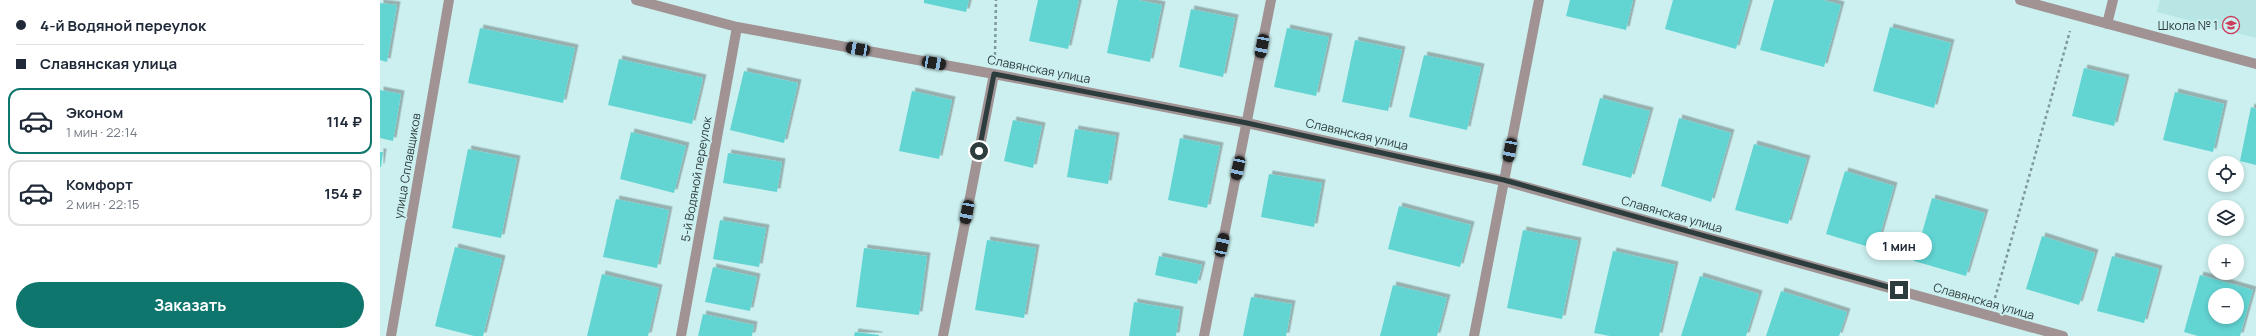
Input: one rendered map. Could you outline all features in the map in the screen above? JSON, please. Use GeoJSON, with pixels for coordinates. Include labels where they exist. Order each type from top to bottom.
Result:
{"type":"FeatureCollection","features":[{"type":"Feature","properties":{"kind":"street","name":"улица Сплавщиков"},"geometry":{"type":"LineString","coordinates":[[391,336],[449,0]]}},
{"type":"Feature","properties":{"kind":"street","name":"Славянская улица"},"geometry":{"type":"LineString","coordinates":[[636,0],[737,27],[994,74],[1247,123],[1504,180],[2063,336]]}},
{"type":"Feature","properties":{"kind":"street"},"geometry":{"type":"LineString","coordinates":[[1204,336],[1271,0]]}},
{"type":"Feature","properties":{"kind":"street"},"geometry":{"type":"LineString","coordinates":[[1474,336],[1539,0]]}},
{"type":"Feature","properties":{"kind":"street"},"geometry":{"type":"LineString","coordinates":[[2020,0],[2256,64]]}},
{"type":"Feature","properties":{"kind":"street"},"geometry":{"type":"LineString","coordinates":[[2107,24],[2113,0]]}},
{"type":"Feature","properties":{"kind":"street","name":"5-й Водяной переулок"},"geometry":{"type":"LineString","coordinates":[[681,336],[737,27]]}},
{"type":"Feature","properties":{"kind":"street"},"geometry":{"type":"LineString","coordinates":[[943,336],[994,74]]}},
{"type":"Feature","properties":{"kind":"path"},"geometry":{"type":"LineString","coordinates":[[994,74],[996,0]]}},
{"type":"Feature","properties":{"kind":"path"},"geometry":{"type":"LineString","coordinates":[[1990,316],[2075,15]]}},
{"type":"Feature","properties":{"kind":"shaded area","name":"Школа № 1"},"geometry":{"type":"Polygon","coordinates":[[[2160,0],[2256,0],[2256,38],[2157,12],[2160,0]]]}},
{"type":"Feature","properties":{"kind":"building"},"geometry":{"type":"Polygon","coordinates":[[[924,0],[969,0],[966,12],[924,3],[924,0]]]}},
{"type":"Feature","properties":{"kind":"building"},"geometry":{"type":"Polygon","coordinates":[[[1038,0],[1079,0],[1068,49],[1029,41],[1038,0]]]}},
{"type":"Feature","properties":{"kind":"building"},"geometry":{"type":"Polygon","coordinates":[[[1118,0],[1138,0],[1162,5],[1150,62],[1107,53],[1118,0]]]}},
{"type":"Feature","properties":{"kind":"building"},"geometry":{"type":"Polygon","coordinates":[[[1570,0],[1633,0],[1626,30],[1566,16],[1570,0]]]}},
{"type":"Feature","properties":{"kind":"building"},"geometry":{"type":"Polygon","coordinates":[[[1673,0],[1750,0],[1736,49],[1665,29],[1673,0]]]}},
{"type":"Feature","properties":{"kind":"building"},"geometry":{"type":"Polygon","coordinates":[[[1774,0],[1823,0],[1841,5],[1824,67],[1760,50],[1774,0]]]}},
{"type":"Feature","properties":{"kind":"building"},"geometry":{"type":"Polygon","coordinates":[[[380,3],[397,5],[387,62],[380,60],[380,3]]]}},
{"type":"Feature","properties":{"kind":"building"},"geometry":{"type":"Polygon","coordinates":[[[1191,9],[1235,18],[1223,77],[1179,67],[1191,9]]]}},
{"type":"Feature","properties":{"kind":"building"},"geometry":{"type":"Polygon","coordinates":[[[1890,27],[1951,43],[1934,108],[1873,91],[1890,27]]]}},
{"type":"Feature","properties":{"kind":"building"},"geometry":{"type":"Polygon","coordinates":[[[480,28],[575,48],[563,103],[468,83],[480,28]]]}},
{"type":"Feature","properties":{"kind":"building"},"geometry":{"type":"Polygon","coordinates":[[[1287,28],[1329,37],[1316,96],[1274,87],[1287,28]]]}},
{"type":"Feature","properties":{"kind":"building"},"geometry":{"type":"Polygon","coordinates":[[[1355,40],[1402,50],[1388,111],[1342,102],[1355,40]]]}},
{"type":"Feature","properties":{"kind":"building"},"geometry":{"type":"Polygon","coordinates":[[[1424,55],[1481,67],[1467,130],[1409,117],[1424,55]]]}},
{"type":"Feature","properties":{"kind":"building"},"geometry":{"type":"Polygon","coordinates":[[[619,59],[703,78],[692,124],[608,105],[619,59]]]}},
{"type":"Feature","properties":{"kind":"building"},"geometry":{"type":"Polygon","coordinates":[[[2084,68],[2126,78],[2114,126],[2072,116],[2084,68]]]}},
{"type":"Feature","properties":{"kind":"building"},"geometry":{"type":"Polygon","coordinates":[[[744,71],[798,83],[784,143],[730,130],[744,71]]]}},
{"type":"Feature","properties":{"kind":"building"},"geometry":{"type":"Polygon","coordinates":[[[380,90],[401,94],[393,141],[380,138],[380,90]]]}},
{"type":"Feature","properties":{"kind":"building"},"geometry":{"type":"Polygon","coordinates":[[[912,91],[952,100],[939,159],[899,151],[912,91]]]}},
{"type":"Feature","properties":{"kind":"building"},"geometry":{"type":"Polygon","coordinates":[[[2175,92],[2224,104],[2213,152],[2163,140],[2175,92]]]}},
{"type":"Feature","properties":{"kind":"building"},"geometry":{"type":"Polygon","coordinates":[[[1600,98],[1650,111],[1631,178],[1582,165],[1600,98]]]}},
{"type":"Feature","properties":{"kind":"building"},"geometry":{"type":"Polygon","coordinates":[[[2251,107],[2256,109],[2256,165],[2244,162],[2244,156],[2241,156],[2251,107]]]}},
{"type":"Feature","properties":{"kind":"building"},"geometry":{"type":"Polygon","coordinates":[[[1679,118],[1731,133],[1711,202],[1661,186],[1679,118]]]}},
{"type":"Feature","properties":{"kind":"building"},"geometry":{"type":"Polygon","coordinates":[[[1013,120],[1042,126],[1033,168],[1004,161],[1013,120]]]}},
{"type":"Feature","properties":{"kind":"building"},"geometry":{"type":"Polygon","coordinates":[[[1075,129],[1116,136],[1108,184],[1067,177],[1075,129]]]}},
{"type":"Feature","properties":{"kind":"building"},"geometry":{"type":"Polygon","coordinates":[[[631,132],[686,146],[674,193],[620,179],[631,132]]]}},
{"type":"Feature","properties":{"kind":"building"},"geometry":{"type":"Polygon","coordinates":[[[1180,138],[1220,146],[1207,208],[1168,200],[1180,138]]]}},
{"type":"Feature","properties":{"kind":"building"},"geometry":{"type":"Polygon","coordinates":[[[1754,144],[1807,159],[1788,224],[1735,210],[1754,144]]]}},
{"type":"Feature","properties":{"kind":"building"},"geometry":{"type":"Polygon","coordinates":[[[468,149],[517,159],[501,238],[452,228],[468,149]]]}},
{"type":"Feature","properties":{"kind":"building"},"geometry":{"type":"Polygon","coordinates":[[[380,152],[383,152],[381,167],[380,167],[380,152]]]}},
{"type":"Feature","properties":{"kind":"building"},"geometry":{"type":"Polygon","coordinates":[[[728,153],[782,162],[777,192],[723,183],[728,153]]]}},
{"type":"Feature","properties":{"kind":"building"},"geometry":{"type":"Polygon","coordinates":[[[1845,171],[1894,186],[1876,249],[1826,234],[1845,171]]]}},
{"type":"Feature","properties":{"kind":"building"},"geometry":{"type":"Polygon","coordinates":[[[1269,174],[1322,183],[1314,227],[1261,217],[1269,174]]]}},
{"type":"Feature","properties":{"kind":"building"},"geometry":{"type":"Polygon","coordinates":[[[1932,198],[1985,213],[1966,276],[1914,261],[1932,198]]]}},
{"type":"Feature","properties":{"kind":"building"},"geometry":{"type":"Polygon","coordinates":[[[616,199],[669,210],[657,268],[603,257],[616,199]]]}},
{"type":"Feature","properties":{"kind":"building"},"geometry":{"type":"Polygon","coordinates":[[[1399,206],[1471,225],[1460,267],[1388,249],[1399,206]]]}},
{"type":"Feature","properties":{"kind":"building"},"geometry":{"type":"Polygon","coordinates":[[[720,220],[766,228],[759,267],[713,259],[720,220]]]}},
{"type":"Feature","properties":{"kind":"building"},"geometry":{"type":"Polygon","coordinates":[[[1523,230],[1578,241],[1562,319],[1507,308],[1523,230]]]}},
{"type":"Feature","properties":{"kind":"building"},"geometry":{"type":"Polygon","coordinates":[[[2042,236],[2095,253],[2079,305],[2026,289],[2042,236]]]}},
{"type":"Feature","properties":{"kind":"building"},"geometry":{"type":"Polygon","coordinates":[[[987,240],[1036,248],[1024,318],[975,310],[987,240]]]}},
{"type":"Feature","properties":{"kind":"building"},"geometry":{"type":"Polygon","coordinates":[[[455,247],[502,259],[483,336],[474,336],[435,326],[455,247]]]}},
{"type":"Feature","properties":{"kind":"building"},"geometry":{"type":"Polygon","coordinates":[[[864,248],[927,256],[919,315],[856,307],[864,248]]]}},
{"type":"Feature","properties":{"kind":"building"},"geometry":{"type":"Polygon","coordinates":[[[1613,251],[1675,265],[1659,336],[1610,336],[1594,333],[1613,251]]]}},
{"type":"Feature","properties":{"kind":"building"},"geometry":{"type":"Polygon","coordinates":[[[1159,256],[1202,265],[1197,284],[1155,275],[1159,256]]]}},
{"type":"Feature","properties":{"kind":"building"},"geometry":{"type":"Polygon","coordinates":[[[2112,256],[2159,269],[2144,323],[2097,311],[2112,256]]]}},
{"type":"Feature","properties":{"kind":"building"},"geometry":{"type":"Polygon","coordinates":[[[713,267],[757,277],[750,311],[705,302],[713,267]]]}},
{"type":"Feature","properties":{"kind":"building"},"geometry":{"type":"Polygon","coordinates":[[[602,274],[659,288],[648,336],[587,336],[602,274]]]}},
{"type":"Feature","properties":{"kind":"building"},"geometry":{"type":"Polygon","coordinates":[[[2200,275],[2208,277],[2208,280],[2218,280],[2253,290],[2244,322],[2244,288],[2208,288],[2208,324],[2243,324],[2240,336],[2198,336],[2184,332],[2200,275]]]}},
{"type":"Feature","properties":{"kind":"building"},"geometry":{"type":"Polygon","coordinates":[[[1700,276],[1759,294],[1746,336],[1681,336],[1700,276]]]}},
{"type":"Feature","properties":{"kind":"building"},"geometry":{"type":"Polygon","coordinates":[[[1393,285],[1447,298],[1437,336],[1380,336],[1393,285]]]}},
{"type":"Feature","properties":{"kind":"building"},"geometry":{"type":"Polygon","coordinates":[[[1781,291],[1847,312],[1839,336],[1766,336],[1781,291]]]}},
{"type":"Feature","properties":{"kind":"building"},"geometry":{"type":"Polygon","coordinates":[[[1251,297],[1292,304],[1286,336],[1243,336],[1251,297]]]}},
{"type":"Feature","properties":{"kind":"building"},"geometry":{"type":"Polygon","coordinates":[[[1134,302],[1180,310],[1176,336],[1129,336],[1134,302]]]}},
{"type":"Feature","properties":{"kind":"building"},"geometry":{"type":"Polygon","coordinates":[[[703,314],[754,325],[752,336],[698,336],[703,314]]]}},
{"type":"Feature","properties":{"kind":"building"},"geometry":{"type":"Polygon","coordinates":[[[855,332],[879,335],[879,336],[854,336],[855,332]]]}},
{"type":"Feature","properties":{"kind":"place","name":"Школа № 1"},"geometry":{"type":"Point","coordinates":[2231,25]}},
{"type":"Feature","properties":{"kind":"route"},"geometry":{"type":"LineString","coordinates":[[979,151],[994,74],[1247,123],[1504,180],[1899,290]]}}]}
